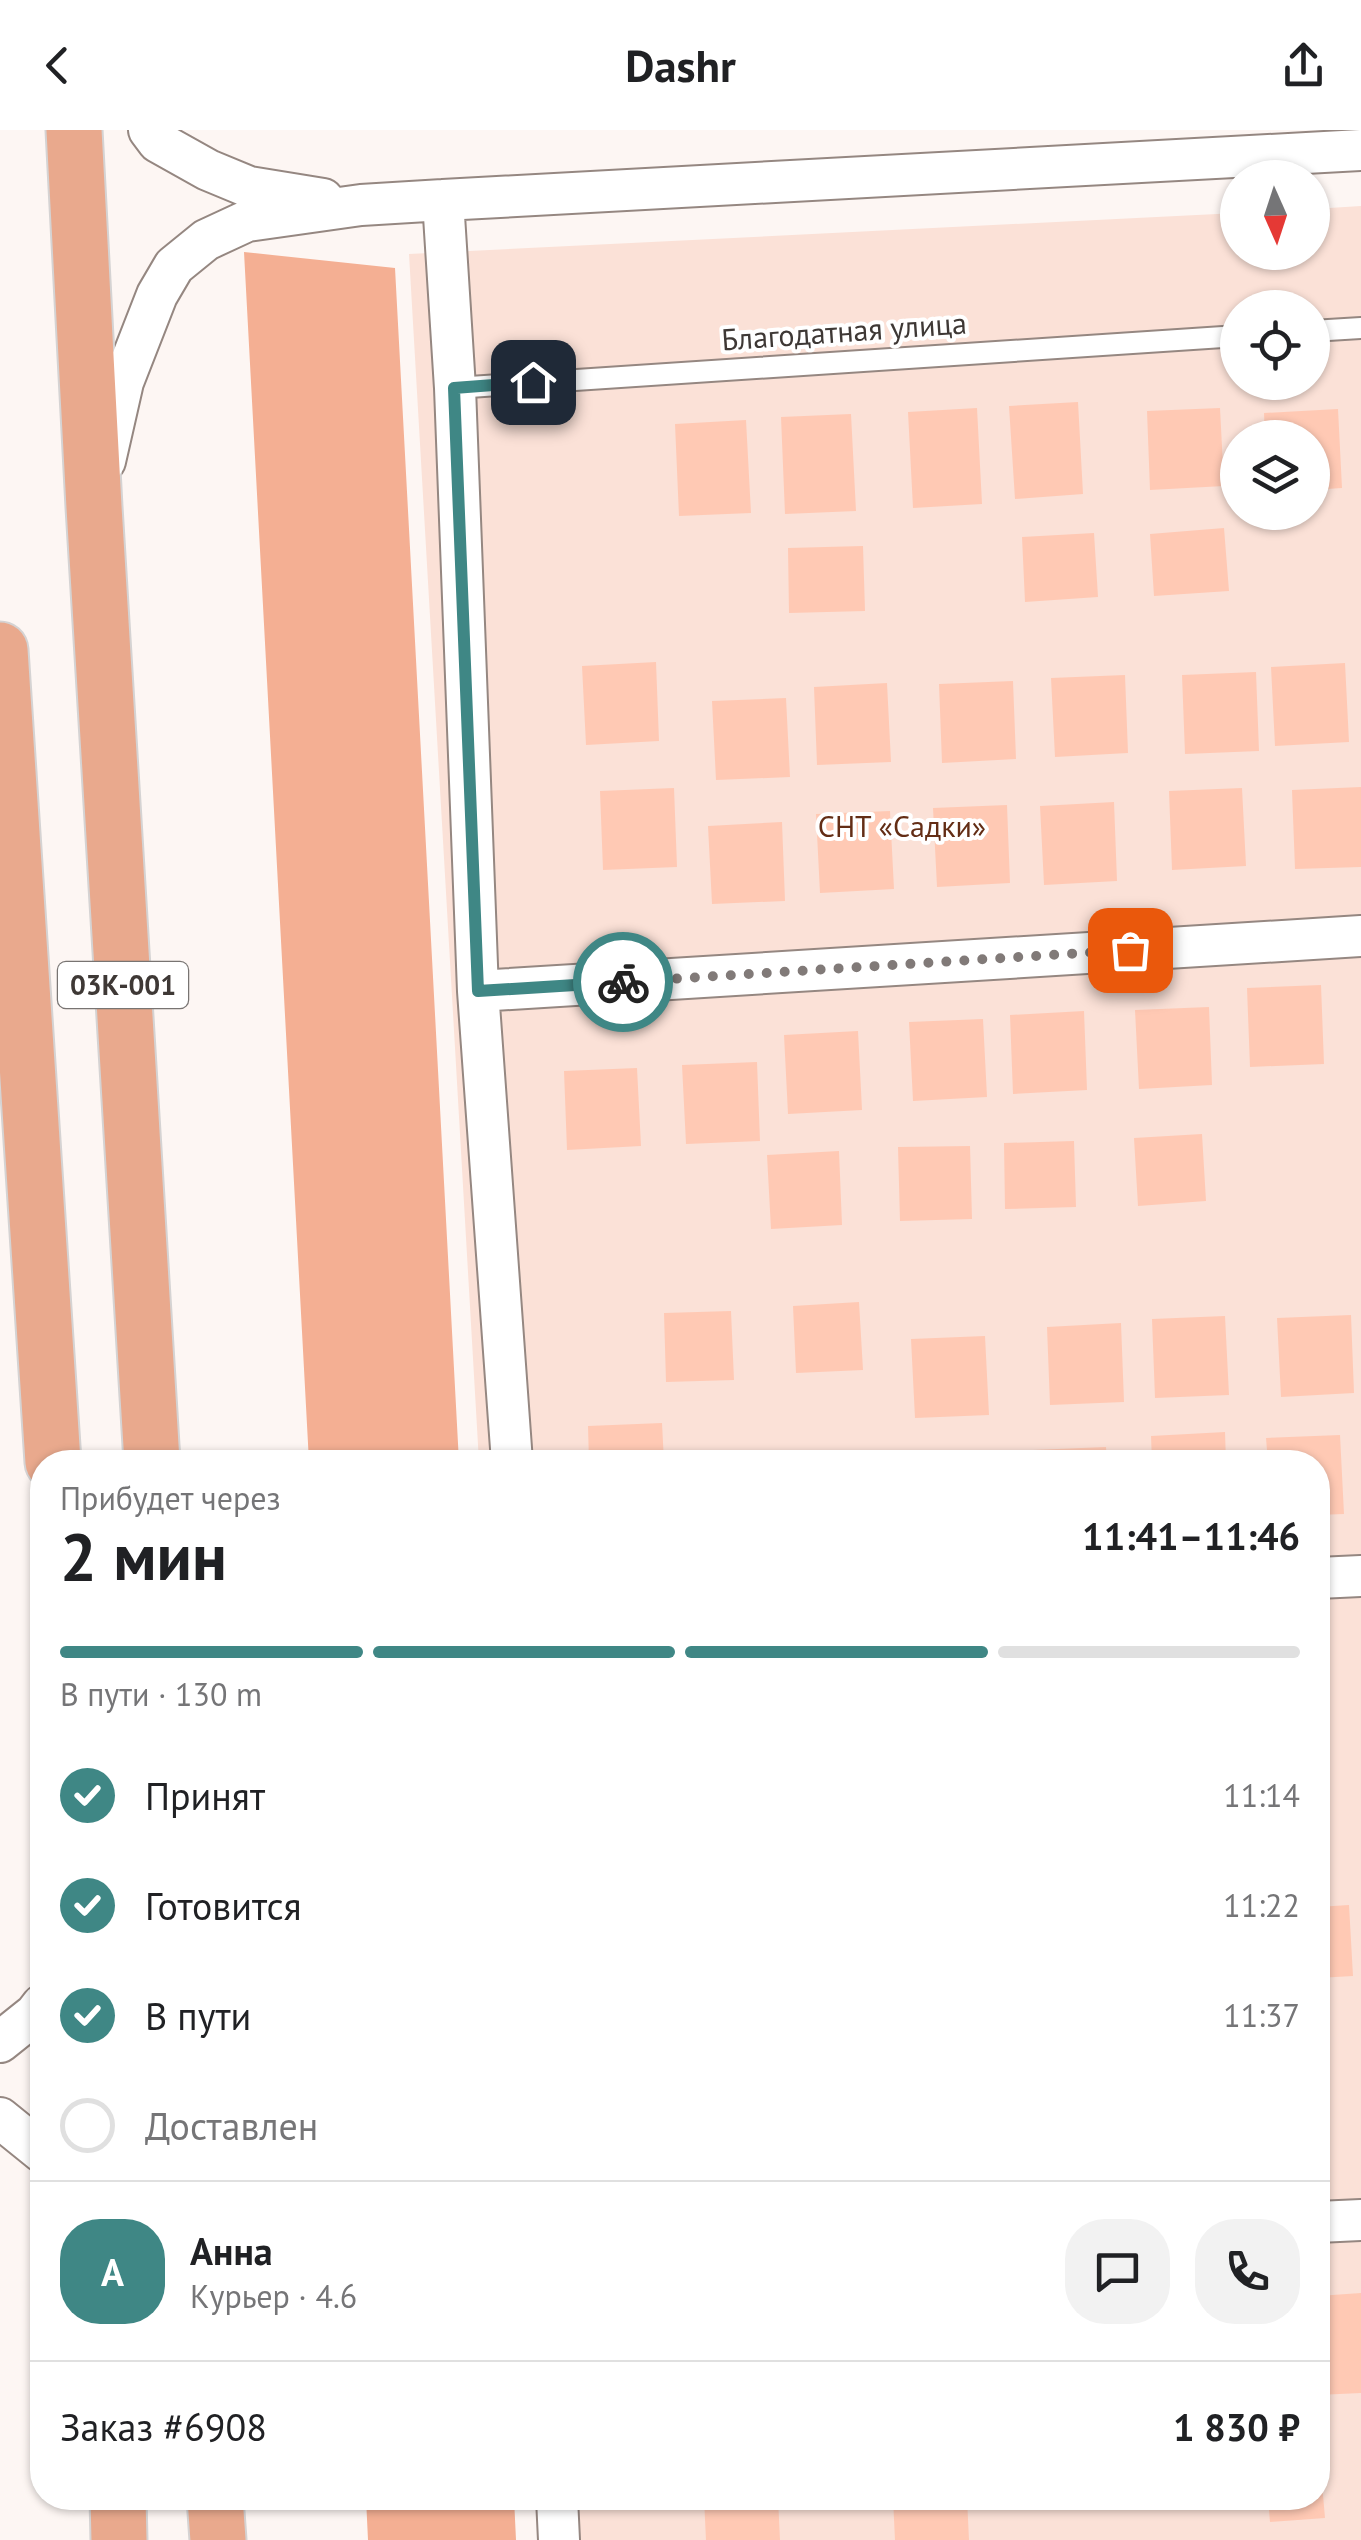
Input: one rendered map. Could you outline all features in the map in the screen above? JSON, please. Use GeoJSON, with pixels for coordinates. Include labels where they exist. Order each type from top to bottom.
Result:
{"type":"FeatureCollection","features":[{"type":"Feature","properties":{"kind":"main road","name":"03К-001"},"geometry":{"type":"LineString","coordinates":[[74,130],[151,1450]]}},
{"type":"Feature","properties":{"kind":"main road","name":"03К-001"},"geometry":{"type":"LineString","coordinates":[[0,650],[52,1450]]}},
{"type":"Feature","properties":{"kind":"main road"},"geometry":{"type":"LineString","coordinates":[[118,2510],[119,2540]]}},
{"type":"Feature","properties":{"kind":"main road"},"geometry":{"type":"LineString","coordinates":[[216,2510],[218,2540]]}},
{"type":"Feature","properties":{"kind":"street"},"geometry":{"type":"LineString","coordinates":[[149,130],[158,142],[249,187],[361,206]]}},
{"type":"Feature","properties":{"kind":"street"},"geometry":{"type":"LineString","coordinates":[[94,507],[123,382],[157,296],[174,266],[206,240],[247,221],[443,200],[1361,150]]}},
{"type":"Feature","properties":{"kind":"street"},"geometry":{"type":"LineString","coordinates":[[443,200],[478,991],[511,1450]]}},
{"type":"Feature","properties":{"kind":"street"},"geometry":{"type":"LineString","coordinates":[[478,991],[1361,936]]}},
{"type":"Feature","properties":{"kind":"street"},"geometry":{"type":"LineString","coordinates":[[1330,1577],[1361,1576]]}},
{"type":"Feature","properties":{"kind":"street"},"geometry":{"type":"LineString","coordinates":[[0,2042],[30,2018]]}},
{"type":"Feature","properties":{"kind":"street"},"geometry":{"type":"LineString","coordinates":[[0,2118],[30,2142]]}},
{"type":"Feature","properties":{"kind":"street"},"geometry":{"type":"LineString","coordinates":[[1330,2221],[1361,2220]]}},
{"type":"Feature","properties":{"kind":"street"},"geometry":{"type":"LineString","coordinates":[[558,2510],[559,2540]]}},
{"type":"Feature","properties":{"kind":"lane"},"geometry":{"type":"LineString","coordinates":[[1330,330],[1361,328]]}},
{"type":"Feature","properties":{"kind":"lane","name":"Благодатная улица"},"geometry":{"type":"LineString","coordinates":[[454,388],[1220,337]]}},
{"type":"Feature","properties":{"kind":"green space","name":"СНТ «Садки»"},"geometry":{"type":"Polygon","coordinates":[[[1361,206],[1361,2540],[541,2540],[539,2510],[1330,2510],[1330,1450],[478,1450],[409,254],[1220,214],[1220,270],[1330,270],[1330,208],[1361,206]]]}},
{"type":"Feature","properties":{"kind":"shaded area"},"geometry":{"type":"Polygon","coordinates":[[[244,252],[395,268],[458,1450],[308,1450],[244,252]]]}},
{"type":"Feature","properties":{"kind":"shaded area"},"geometry":{"type":"Polygon","coordinates":[[[367,2510],[515,2510],[516,2540],[368,2540],[367,2510]]]}},
{"type":"Feature","properties":{"kind":"building"},"geometry":{"type":"Polygon","coordinates":[[[1078,402],[1083,494],[1015,499],[1009,406],[1078,402]]]}},
{"type":"Feature","properties":{"kind":"building"},"geometry":{"type":"Polygon","coordinates":[[[977,408],[982,504],[913,508],[908,412],[977,408]]]}},
{"type":"Feature","properties":{"kind":"building"},"geometry":{"type":"Polygon","coordinates":[[[1220,408],[1220,486],[1150,490],[1147,411],[1220,408]]]}},
{"type":"Feature","properties":{"kind":"building"},"geometry":{"type":"Polygon","coordinates":[[[1338,409],[1342,488],[1330,489],[1330,420],[1264,420],[1264,413],[1338,409]]]}},
{"type":"Feature","properties":{"kind":"building"},"geometry":{"type":"Polygon","coordinates":[[[851,414],[856,511],[785,514],[781,417],[851,414]]]}},
{"type":"Feature","properties":{"kind":"building"},"geometry":{"type":"Polygon","coordinates":[[[746,420],[751,513],[679,516],[675,424],[746,420]]]}},
{"type":"Feature","properties":{"kind":"building"},"geometry":{"type":"Polygon","coordinates":[[[1224,530],[1229,591],[1154,596],[1150,534],[1224,530]]]}},
{"type":"Feature","properties":{"kind":"building"},"geometry":{"type":"Polygon","coordinates":[[[1094,533],[1098,597],[1025,602],[1022,537],[1094,533]]]}},
{"type":"Feature","properties":{"kind":"building"},"geometry":{"type":"Polygon","coordinates":[[[863,546],[865,611],[789,613],[788,548],[863,546]]]}},
{"type":"Feature","properties":{"kind":"building"},"geometry":{"type":"Polygon","coordinates":[[[656,662],[659,741],[586,745],[582,666],[656,662]]]}},
{"type":"Feature","properties":{"kind":"building"},"geometry":{"type":"Polygon","coordinates":[[[1345,663],[1349,742],[1275,746],[1271,667],[1345,663]]]}},
{"type":"Feature","properties":{"kind":"building"},"geometry":{"type":"Polygon","coordinates":[[[1256,672],[1259,751],[1185,754],[1182,675],[1256,672]]]}},
{"type":"Feature","properties":{"kind":"building"},"geometry":{"type":"Polygon","coordinates":[[[1125,675],[1128,753],[1055,757],[1051,678],[1125,675]]]}},
{"type":"Feature","properties":{"kind":"building"},"geometry":{"type":"Polygon","coordinates":[[[1013,681],[1016,759],[942,763],[939,684],[1013,681]]]}},
{"type":"Feature","properties":{"kind":"building"},"geometry":{"type":"Polygon","coordinates":[[[887,683],[891,762],[817,765],[814,687],[887,683]]]}},
{"type":"Feature","properties":{"kind":"building"},"geometry":{"type":"Polygon","coordinates":[[[786,698],[790,777],[716,780],[712,701],[786,698]]]}},
{"type":"Feature","properties":{"kind":"building"},"geometry":{"type":"Polygon","coordinates":[[[1361,787],[1361,867],[1295,869],[1292,790],[1361,787]]]}},
{"type":"Feature","properties":{"kind":"building"},"geometry":{"type":"Polygon","coordinates":[[[674,788],[677,867],[603,870],[600,791],[674,788]]]}},
{"type":"Feature","properties":{"kind":"building"},"geometry":{"type":"Polygon","coordinates":[[[1242,788],[1246,866],[1172,870],[1169,791],[1242,788]]]}},
{"type":"Feature","properties":{"kind":"building"},"geometry":{"type":"Polygon","coordinates":[[[1114,802],[1117,881],[1044,885],[1040,806],[1114,802]]]}},
{"type":"Feature","properties":{"kind":"building"},"geometry":{"type":"Polygon","coordinates":[[[1007,805],[1010,883],[937,887],[933,808],[1007,805]]]}},
{"type":"Feature","properties":{"kind":"building"},"geometry":{"type":"Polygon","coordinates":[[[890,811],[894,889],[820,893],[816,814],[890,811]]]}},
{"type":"Feature","properties":{"kind":"building"},"geometry":{"type":"Polygon","coordinates":[[[782,822],[785,901],[712,904],[708,826],[782,822]]]}},
{"type":"Feature","properties":{"kind":"building"},"geometry":{"type":"Polygon","coordinates":[[[1321,985],[1324,1064],[1250,1067],[1247,988],[1321,985]]]}},
{"type":"Feature","properties":{"kind":"building"},"geometry":{"type":"Polygon","coordinates":[[[1209,1007],[1212,1085],[1139,1089],[1135,1010],[1209,1007]]]}},
{"type":"Feature","properties":{"kind":"building"},"geometry":{"type":"Polygon","coordinates":[[[1084,1011],[1087,1090],[1013,1094],[1010,1015],[1084,1011]]]}},
{"type":"Feature","properties":{"kind":"building"},"geometry":{"type":"Polygon","coordinates":[[[983,1019],[987,1097],[913,1101],[909,1022],[983,1019]]]}},
{"type":"Feature","properties":{"kind":"building"},"geometry":{"type":"Polygon","coordinates":[[[858,1031],[862,1110],[788,1114],[784,1035],[858,1031]]]}},
{"type":"Feature","properties":{"kind":"building"},"geometry":{"type":"Polygon","coordinates":[[[757,1062],[760,1141],[686,1144],[682,1065],[757,1062]]]}},
{"type":"Feature","properties":{"kind":"building"},"geometry":{"type":"Polygon","coordinates":[[[637,1068],[641,1146],[567,1150],[564,1071],[637,1068]]]}},
{"type":"Feature","properties":{"kind":"building"},"geometry":{"type":"Polygon","coordinates":[[[1202,1134],[1206,1201],[1138,1206],[1134,1138],[1202,1134]]]}},
{"type":"Feature","properties":{"kind":"building"},"geometry":{"type":"Polygon","coordinates":[[[1074,1141],[1076,1207],[1005,1209],[1004,1143],[1074,1141]]]}},
{"type":"Feature","properties":{"kind":"building"},"geometry":{"type":"Polygon","coordinates":[[[970,1146],[972,1219],[900,1221],[898,1147],[970,1146]]]}},
{"type":"Feature","properties":{"kind":"building"},"geometry":{"type":"Polygon","coordinates":[[[839,1151],[842,1225],[771,1229],[767,1155],[839,1151]]]}},
{"type":"Feature","properties":{"kind":"building"},"geometry":{"type":"Polygon","coordinates":[[[859,1302],[863,1370],[796,1373],[793,1306],[859,1302]]]}},
{"type":"Feature","properties":{"kind":"building"},"geometry":{"type":"Polygon","coordinates":[[[731,1311],[734,1380],[666,1382],[664,1313],[731,1311]]]}},
{"type":"Feature","properties":{"kind":"building"},"geometry":{"type":"Polygon","coordinates":[[[1351,1315],[1354,1393],[1281,1397],[1277,1318],[1351,1315]]]}},
{"type":"Feature","properties":{"kind":"building"},"geometry":{"type":"Polygon","coordinates":[[[1225,1316],[1229,1395],[1155,1398],[1152,1319],[1225,1316]]]}},
{"type":"Feature","properties":{"kind":"building"},"geometry":{"type":"Polygon","coordinates":[[[1121,1323],[1124,1402],[1050,1405],[1047,1327],[1121,1323]]]}},
{"type":"Feature","properties":{"kind":"building"},"geometry":{"type":"Polygon","coordinates":[[[985,1336],[989,1415],[915,1418],[911,1339],[985,1336]]]}},
{"type":"Feature","properties":{"kind":"building"},"geometry":{"type":"Polygon","coordinates":[[[662,1423],[663,1450],[589,1450],[588,1426],[662,1423]]]}},
{"type":"Feature","properties":{"kind":"building"},"geometry":{"type":"Polygon","coordinates":[[[1225,1432],[1226,1450],[1152,1450],[1151,1436],[1225,1432]]]}},
{"type":"Feature","properties":{"kind":"building"},"geometry":{"type":"Polygon","coordinates":[[[1340,1435],[1344,1514],[1330,1515],[1330,1450],[1267,1450],[1266,1438],[1340,1435]]]}},
{"type":"Feature","properties":{"kind":"building"},"geometry":{"type":"Polygon","coordinates":[[[1106,1447],[1106,1450],[1033,1450],[1106,1447]]]}},
{"type":"Feature","properties":{"kind":"building"},"geometry":{"type":"Polygon","coordinates":[[[1349,1905],[1353,1976],[1330,1977],[1330,1906],[1349,1905]]]}},
{"type":"Feature","properties":{"kind":"building"},"geometry":{"type":"Polygon","coordinates":[[[1361,2293],[1361,2393],[1330,2394],[1330,2295],[1361,2293]]]}},
{"type":"Feature","properties":{"kind":"building"},"geometry":{"type":"Polygon","coordinates":[[[705,2510],[779,2510],[780,2540],[706,2540],[705,2510]]]}},
{"type":"Feature","properties":{"kind":"building"},"geometry":{"type":"Polygon","coordinates":[[[894,2510],[968,2510],[969,2540],[895,2540],[894,2510]]]}},
{"type":"Feature","properties":{"kind":"building"},"geometry":{"type":"Polygon","coordinates":[[[1269,2510],[1324,2510],[1325,2518],[1270,2522],[1269,2510]]]}},
{"type":"Feature","properties":{"kind":"way so far"},"geometry":{"type":"LineString","coordinates":[[623,982],[1130,950]]}},
{"type":"Feature","properties":{"kind":"route"},"geometry":{"type":"LineString","coordinates":[[533,382],[454,388],[478,991],[623,982]]}}]}
